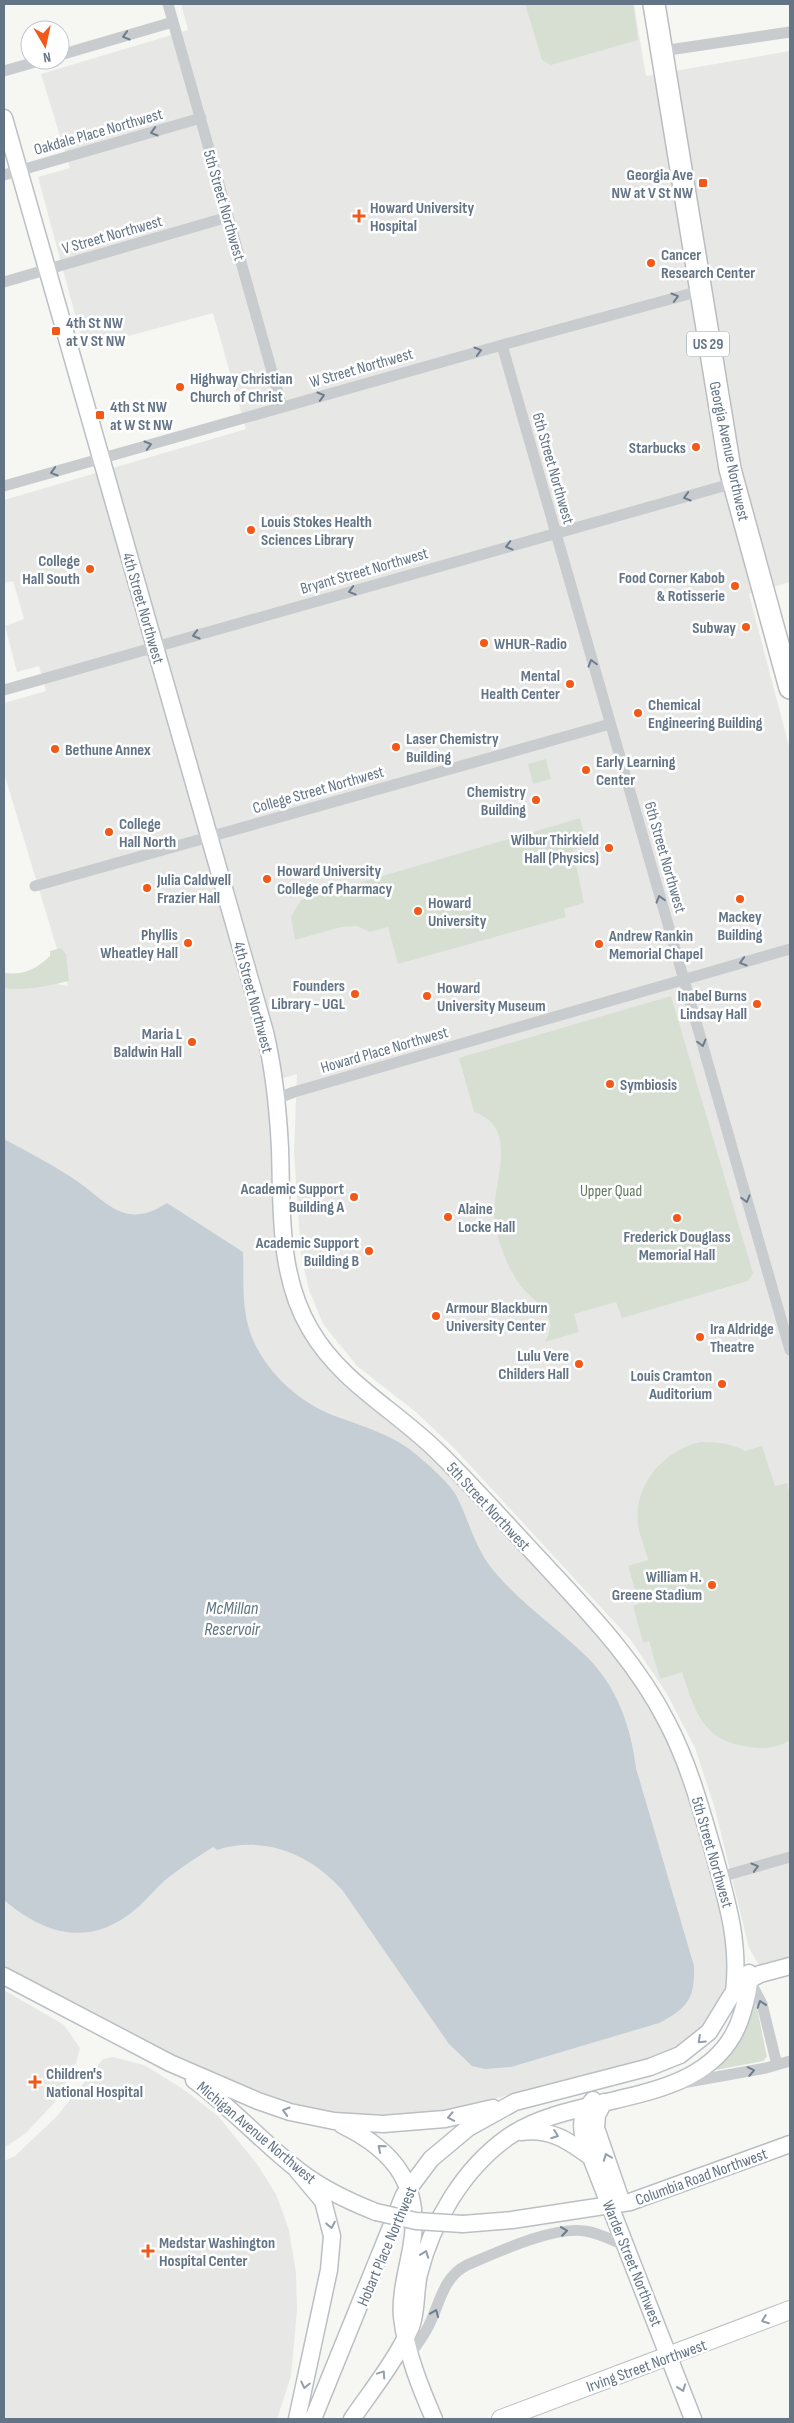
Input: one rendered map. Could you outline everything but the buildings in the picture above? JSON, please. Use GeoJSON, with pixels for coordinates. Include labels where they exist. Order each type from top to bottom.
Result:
{"type":"FeatureCollection","features":[{"type":"Feature","properties":{"kind":"highway","name":"Georgia Avenue Northwest"},"geometry":{"type":"LineString","coordinates":[[654,4],[700,291],[734,483],[788,674]]}},
{"type":"Feature","properties":{"kind":"main road","name":"4th Street Northwest"},"geometry":{"type":"LineString","coordinates":[[4,118],[11,173],[47,269],[264,1032],[276,1099]]}},
{"type":"Feature","properties":{"kind":"main road","name":"5th Street Northwest"},"geometry":{"type":"LineString","coordinates":[[276,1099],[285,1254],[293,1291],[308,1327],[322,1350],[345,1375],[407,1424],[443,1457],[583,1607],[628,1660],[652,1694],[680,1750],[695,1787],[732,1917],[743,1941],[749,1979]]}},
{"type":"Feature","properties":{"kind":"main road","name":"5th Street Northwest"},"geometry":{"type":"LineString","coordinates":[[588,2106],[604,2093],[674,2073],[702,2057],[720,2038],[726,2029],[737,1954],[732,1917]]}},
{"type":"Feature","properties":{"kind":"main road"},"geometry":{"type":"LineString","coordinates":[[732,1996],[749,1979],[790,1966]]}},
{"type":"Feature","properties":{"kind":"main road","name":"Michigan Avenue Northwest"},"geometry":{"type":"LineString","coordinates":[[4,1976],[170,2063],[274,2107],[334,2121],[383,2124],[424,2121],[468,2114],[515,2102]]}},
{"type":"Feature","properties":{"kind":"main road"},"geometry":{"type":"LineString","coordinates":[[352,2419],[406,2335],[412,2321],[416,2285],[422,2261],[442,2215],[469,2174],[486,2155],[512,2134],[544,2118],[668,2085],[701,2070],[726,2046],[740,2020],[749,1979]]}},
{"type":"Feature","properties":{"kind":"main road","name":"Hobart Place Northwest"},"geometry":{"type":"LineString","coordinates":[[313,2419],[408,2188],[424,2166],[448,2142],[468,2128],[515,2102],[650,2067],[675,2058],[696,2044],[709,2032],[732,1996]]}},
{"type":"Feature","properties":{"kind":"main road","name":"Michigan Avenue Northwest"},"geometry":{"type":"LineString","coordinates":[[170,2063],[219,2098],[298,2170],[335,2194],[376,2212],[416,2221],[463,2224],[512,2220],[616,2204]]}},
{"type":"Feature","properties":{"kind":"main road","name":"Warder Street Northwest"},"geometry":{"type":"LineString","coordinates":[[604,2102],[598,2115],[596,2128],[628,2247],[693,2419]]}},
{"type":"Feature","properties":{"kind":"main road","name":"Warder Street Northwest"},"geometry":{"type":"LineString","coordinates":[[588,2106],[582,2126],[592,2158],[616,2204]]}},
{"type":"Feature","properties":{"kind":"main road"},"geometry":{"type":"LineString","coordinates":[[334,2121],[362,2135],[383,2150],[399,2169],[408,2188],[414,2226],[402,2317],[410,2354],[434,2419]]}},
{"type":"Feature","properties":{"kind":"main road"},"geometry":{"type":"LineString","coordinates":[[512,2134],[537,2131],[553,2134],[570,2142],[592,2158]]}},
{"type":"Feature","properties":{"kind":"main road","name":"Columbia Road Northwest"},"geometry":{"type":"LineString","coordinates":[[616,2204],[643,2198],[790,2144]]}},
{"type":"Feature","properties":{"kind":"main road"},"geometry":{"type":"LineString","coordinates":[[297,2419],[329,2270],[332,2236],[330,2219],[323,2201],[298,2170]]}},
{"type":"Feature","properties":{"kind":"main road","name":"Irving Street Northwest"},"geometry":{"type":"LineString","coordinates":[[502,2419],[790,2310]]}},
{"type":"Feature","properties":{"kind":"street","name":"5th Street Northwest"},"geometry":{"type":"LineString","coordinates":[[168,4],[282,407]]}},
{"type":"Feature","properties":{"kind":"street"},"geometry":{"type":"LineString","coordinates":[[70,52],[173,22]]}},
{"type":"Feature","properties":{"kind":"street"},"geometry":{"type":"LineString","coordinates":[[662,51],[790,32]]}},
{"type":"Feature","properties":{"kind":"street"},"geometry":{"type":"LineString","coordinates":[[4,71],[20,66]]}},
{"type":"Feature","properties":{"kind":"street","name":"Oakdale Place Northwest"},"geometry":{"type":"LineString","coordinates":[[11,173],[201,118]]}},
{"type":"Feature","properties":{"kind":"street","name":"V Street Northwest"},"geometry":{"type":"LineString","coordinates":[[4,282],[228,217]]}},
{"type":"Feature","properties":{"kind":"street","name":"W Street Northwest"},"geometry":{"type":"LineString","coordinates":[[4,486],[700,291]]}},
{"type":"Feature","properties":{"kind":"street","name":"6th Street Northwest"},"geometry":{"type":"LineString","coordinates":[[502,345],[790,1350]]}},
{"type":"Feature","properties":{"kind":"street","name":"Bryant Street Northwest"},"geometry":{"type":"LineString","coordinates":[[4,690],[734,483]]}},
{"type":"Feature","properties":{"kind":"street","name":"College Street Northwest"},"geometry":{"type":"LineString","coordinates":[[35,886],[610,724]]}},
{"type":"Feature","properties":{"kind":"street","name":"Howard Place Northwest"},"geometry":{"type":"LineString","coordinates":[[276,1099],[294,1092],[790,949]]}},
{"type":"Feature","properties":{"kind":"street"},"geometry":{"type":"LineString","coordinates":[[720,1877],[790,1857]]}},
{"type":"Feature","properties":{"kind":"street","name":"5th Street Northwest"},"geometry":{"type":"LineString","coordinates":[[749,1979],[762,2004],[778,2065]]}},
{"type":"Feature","properties":{"kind":"street"},"geometry":{"type":"LineString","coordinates":[[668,2085],[692,2082],[790,2061]]}},
{"type":"Feature","properties":{"kind":"street"},"geometry":{"type":"LineString","coordinates":[[410,2354],[429,2326],[448,2281],[454,2273],[468,2265],[544,2236],[568,2230],[591,2232],[628,2247]]}},
{"type":"Feature","properties":{"kind":"shaded area","name":"Howard University"},"geometry":{"type":"Polygon","coordinates":[[[181,4],[634,4],[646,76],[790,51],[790,582],[749,594],[790,750],[790,1957],[759,1965],[749,1948],[715,1809],[695,1748],[667,1694],[630,1639],[455,1449],[417,1413],[357,1366],[323,1324],[309,1290],[301,1255],[294,1152],[297,1074],[274,1081],[285,1253],[318,1342],[423,1438],[617,1645],[693,1781],[728,1950],[725,1991],[702,2029],[670,2053],[448,2111],[334,2121],[170,2063],[4,1976],[4,975],[68,986],[4,773],[4,703],[46,691],[39,666],[17,672],[5,626],[24,619],[13,581],[4,583],[4,500],[246,429],[213,313],[84,348],[38,177],[70,168],[41,74],[54,70],[70,70],[70,65],[188,30],[181,4]]]}},
{"type":"Feature","properties":{"kind":"shaded area","name":"Children's National Hospital"},"geometry":{"type":"Polygon","coordinates":[[[4,1990],[64,2025],[80,2048],[76,2063],[55,2102],[26,2133],[4,2148],[4,1990]]]}},
{"type":"Feature","properties":{"kind":"shaded area","name":"Medstar Washington Hospital Center"},"geometry":{"type":"Polygon","coordinates":[[[113,2057],[144,2065],[183,2089],[218,2116],[257,2164],[276,2194],[289,2230],[296,2273],[297,2310],[291,2376],[277,2419],[4,2419],[4,2161],[15,2156],[57,2116],[103,2059],[113,2057]]]}},
{"type":"Feature","properties":{"kind":"green space"},"geometry":{"type":"Polygon","coordinates":[[[525,4],[633,4],[638,40],[551,65],[542,60],[525,4]]]}},
{"type":"Feature","properties":{"kind":"green space"},"geometry":{"type":"Polygon","coordinates":[[[546,759],[551,779],[533,784],[528,764],[546,759]]]}},
{"type":"Feature","properties":{"kind":"green space"},"geometry":{"type":"Polygon","coordinates":[[[580,818],[587,846],[573,850],[584,903],[564,909],[566,917],[398,964],[388,927],[370,932],[357,926],[341,927],[295,940],[291,917],[301,900],[580,818]]]}},
{"type":"Feature","properties":{"kind":"green space"},"geometry":{"type":"Polygon","coordinates":[[[61,948],[66,954],[69,981],[28,988],[4,988],[4,973],[18,973],[29,970],[50,956],[50,951],[61,948]]]}},
{"type":"Feature","properties":{"kind":"green space","name":"Upper Quad"},"geometry":{"type":"Polygon","coordinates":[[[671,996],[753,1273],[748,1281],[622,1318],[616,1302],[574,1314],[579,1332],[545,1342],[550,1330],[549,1320],[542,1308],[523,1289],[512,1272],[495,1225],[494,1211],[501,1162],[501,1146],[497,1132],[489,1120],[474,1112],[459,1058],[671,996]]]}},
{"type":"Feature","properties":{"kind":"green space","name":"William H. Greene Stadium"},"geometry":{"type":"Polygon","coordinates":[[[700,1442],[734,1446],[745,1451],[762,1446],[775,1486],[787,1483],[790,1496],[790,1740],[775,1746],[754,1748],[733,1744],[711,1731],[703,1722],[691,1699],[682,1672],[660,1679],[649,1641],[643,1643],[633,1606],[639,1604],[628,1566],[648,1560],[638,1523],[638,1508],[646,1482],[664,1461],[687,1446],[700,1442]]]}},
{"type":"Feature","properties":{"kind":"green space"},"geometry":{"type":"Polygon","coordinates":[[[756,2003],[767,2057],[763,2061],[716,2070],[741,2038],[756,2003]]]}},
{"type":"Feature","properties":{"kind":"water","name":"McMillan Reservoir"},"geometry":{"type":"Polygon","coordinates":[[[4,1139],[69,1175],[119,1211],[129,1214],[140,1214],[153,1211],[167,1203],[243,1252],[244,1300],[250,1332],[257,1348],[277,1376],[289,1388],[317,1408],[389,1437],[410,1449],[434,1470],[456,1495],[475,1540],[490,1566],[512,1591],[574,1645],[597,1668],[614,1694],[626,1722],[636,1768],[694,1966],[691,1994],[688,2001],[677,2012],[659,2023],[511,2067],[485,2069],[472,2066],[449,2044],[343,1891],[317,1867],[286,1851],[270,1847],[252,1845],[217,1850],[213,1847],[160,1884],[136,1909],[119,1921],[102,1929],[86,1932],[69,1932],[53,1929],[21,1913],[5,1901],[4,1139]]]}},
{"type":"Feature","properties":{"kind":"place","name":"Georgia Ave NW at V St NW"},"geometry":{"type":"Point","coordinates":[703,183]}},
{"type":"Feature","properties":{"kind":"place","name":"Howard University Hospital"},"geometry":{"type":"Point","coordinates":[359,216]}},
{"type":"Feature","properties":{"kind":"place","name":"Cancer Research Center"},"geometry":{"type":"Point","coordinates":[651,263]}},
{"type":"Feature","properties":{"kind":"place","name":"4th St NW at V St NW"},"geometry":{"type":"Point","coordinates":[56,331]}},
{"type":"Feature","properties":{"kind":"place","name":"Highway Christian Church of Christ"},"geometry":{"type":"Point","coordinates":[180,387]}},
{"type":"Feature","properties":{"kind":"place","name":"4th St NW at W St NW"},"geometry":{"type":"Point","coordinates":[100,415]}},
{"type":"Feature","properties":{"kind":"place","name":"Starbucks"},"geometry":{"type":"Point","coordinates":[696,447]}},
{"type":"Feature","properties":{"kind":"place","name":"Louis Stokes Health Sciences Library"},"geometry":{"type":"Point","coordinates":[251,530]}},
{"type":"Feature","properties":{"kind":"place","name":"College Hall South"},"geometry":{"type":"Point","coordinates":[90,569]}},
{"type":"Feature","properties":{"kind":"place","name":"Food Corner Kabob & Rotisserie"},"geometry":{"type":"Point","coordinates":[735,586]}},
{"type":"Feature","properties":{"kind":"place","name":"Subway"},"geometry":{"type":"Point","coordinates":[746,627]}},
{"type":"Feature","properties":{"kind":"place","name":"WHUR-Radio"},"geometry":{"type":"Point","coordinates":[484,643]}},
{"type":"Feature","properties":{"kind":"place","name":"Mental Health Center"},"geometry":{"type":"Point","coordinates":[570,684]}},
{"type":"Feature","properties":{"kind":"place","name":"Chemical Engineering Building"},"geometry":{"type":"Point","coordinates":[638,713]}},
{"type":"Feature","properties":{"kind":"place","name":"Laser Chemistry Building"},"geometry":{"type":"Point","coordinates":[396,747]}},
{"type":"Feature","properties":{"kind":"place","name":"Bethune Annex"},"geometry":{"type":"Point","coordinates":[55,749]}},
{"type":"Feature","properties":{"kind":"place","name":"Early Learning Center"},"geometry":{"type":"Point","coordinates":[586,770]}},
{"type":"Feature","properties":{"kind":"place","name":"Chemistry Building"},"geometry":{"type":"Point","coordinates":[536,800]}},
{"type":"Feature","properties":{"kind":"place","name":"College Hall North"},"geometry":{"type":"Point","coordinates":[109,832]}},
{"type":"Feature","properties":{"kind":"place","name":"Wilbur Thirkield Hall (Physics)"},"geometry":{"type":"Point","coordinates":[609,848]}},
{"type":"Feature","properties":{"kind":"place","name":"Howard University College of Pharmacy"},"geometry":{"type":"Point","coordinates":[267,879]}},
{"type":"Feature","properties":{"kind":"place","name":"Julia Caldwell Frazier Hall"},"geometry":{"type":"Point","coordinates":[147,888]}},
{"type":"Feature","properties":{"kind":"place","name":"Mackey Building"},"geometry":{"type":"Point","coordinates":[740,899]}},
{"type":"Feature","properties":{"kind":"place","name":"Howard University"},"geometry":{"type":"Point","coordinates":[418,911]}},
{"type":"Feature","properties":{"kind":"place","name":"Phyllis Wheatley Hall"},"geometry":{"type":"Point","coordinates":[188,943]}},
{"type":"Feature","properties":{"kind":"place","name":"Andrew Rankin Memorial Chapel"},"geometry":{"type":"Point","coordinates":[599,944]}},
{"type":"Feature","properties":{"kind":"place","name":"Founders Library - UGL"},"geometry":{"type":"Point","coordinates":[355,994]}},
{"type":"Feature","properties":{"kind":"place","name":"Howard University Museum"},"geometry":{"type":"Point","coordinates":[427,996]}},
{"type":"Feature","properties":{"kind":"place","name":"Inabel Burns Lindsay Hall"},"geometry":{"type":"Point","coordinates":[757,1004]}},
{"type":"Feature","properties":{"kind":"place","name":"Maria L Baldwin Hall"},"geometry":{"type":"Point","coordinates":[192,1042]}},
{"type":"Feature","properties":{"kind":"place","name":"Symbiosis"},"geometry":{"type":"Point","coordinates":[610,1084]}},
{"type":"Feature","properties":{"kind":"place","name":"Academic Support Building A"},"geometry":{"type":"Point","coordinates":[354,1197]}},
{"type":"Feature","properties":{"kind":"place","name":"Alaine Locke Hall"},"geometry":{"type":"Point","coordinates":[448,1217]}},
{"type":"Feature","properties":{"kind":"place","name":"Frederick Douglass Memorial Hall"},"geometry":{"type":"Point","coordinates":[677,1218]}},
{"type":"Feature","properties":{"kind":"place","name":"Academic Support Building B"},"geometry":{"type":"Point","coordinates":[369,1251]}},
{"type":"Feature","properties":{"kind":"place","name":"Armour Blackburn University Center"},"geometry":{"type":"Point","coordinates":[436,1316]}},
{"type":"Feature","properties":{"kind":"place","name":"Ira Aldridge Theatre"},"geometry":{"type":"Point","coordinates":[700,1337]}},
{"type":"Feature","properties":{"kind":"place","name":"Lulu Vere Childers Hall"},"geometry":{"type":"Point","coordinates":[579,1364]}},
{"type":"Feature","properties":{"kind":"place","name":"Louis Cramton Auditorium"},"geometry":{"type":"Point","coordinates":[722,1384]}},
{"type":"Feature","properties":{"kind":"place","name":"William H. Greene Stadium"},"geometry":{"type":"Point","coordinates":[712,1585]}},
{"type":"Feature","properties":{"kind":"place","name":"Children's National Hospital"},"geometry":{"type":"Point","coordinates":[35,2082]}},
{"type":"Feature","properties":{"kind":"place","name":"Medstar Washington Hospital Center"},"geometry":{"type":"Point","coordinates":[148,2251]}}]}
